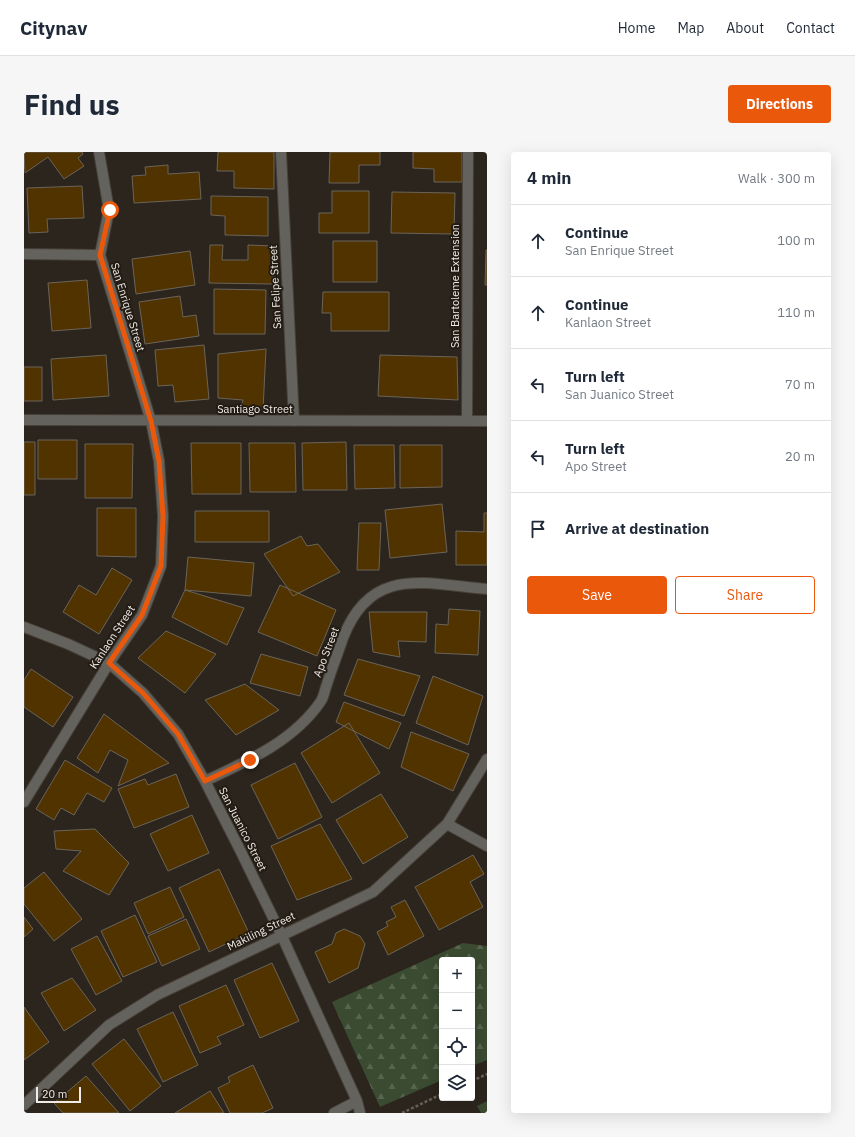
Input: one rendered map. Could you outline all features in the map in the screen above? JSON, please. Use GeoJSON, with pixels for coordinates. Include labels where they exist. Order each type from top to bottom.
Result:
{"type":"FeatureCollection","features":[{"type":"Feature","properties":{"kind":"street","name":"San Enrique Street"},"geometry":{"type":"LineString","coordinates":[[99,152],[110,210],[100,255],[151,421]]}},
{"type":"Feature","properties":{"kind":"street","name":"San Felipe Street"},"geometry":{"type":"LineString","coordinates":[[281,152],[294,421]]}},
{"type":"Feature","properties":{"kind":"street","name":"San Bartoleme Extension"},"geometry":{"type":"LineString","coordinates":[[467,421],[468,152]]}},
{"type":"Feature","properties":{"kind":"street"},"geometry":{"type":"LineString","coordinates":[[24,254],[100,255]]}},
{"type":"Feature","properties":{"kind":"street","name":"Santiago Street"},"geometry":{"type":"LineString","coordinates":[[24,420],[487,421]]}},
{"type":"Feature","properties":{"kind":"street","name":"Kanlaon Street"},"geometry":{"type":"LineString","coordinates":[[24,802],[109,663],[142,615],[161,566],[163,516],[160,469],[151,421]]}},
{"type":"Feature","properties":{"kind":"street","name":"Apo Street"},"geometry":{"type":"LineString","coordinates":[[205,781],[250,760],[290,735],[321,700],[344,636],[361,605],[384,588],[407,582],[487,589]]}},
{"type":"Feature","properties":{"kind":"street","name":"San Juanico Street"},"geometry":{"type":"LineString","coordinates":[[24,627],[68,644],[109,663],[143,693],[178,734],[205,781],[281,934],[357,1101],[360,1113]]}},
{"type":"Feature","properties":{"kind":"street","name":"Makiling Street"},"geometry":{"type":"LineString","coordinates":[[24,1105],[109,1025],[157,995],[281,934],[373,892],[447,824],[487,759]]}},
{"type":"Feature","properties":{"kind":"street"},"geometry":{"type":"LineString","coordinates":[[447,824],[487,846]]}},
{"type":"Feature","properties":{"kind":"street"},"geometry":{"type":"LineString","coordinates":[[334,1113],[357,1101]]}},
{"type":"Feature","properties":{"kind":"path"},"geometry":{"type":"LineString","coordinates":[[475,1080],[487,1074]]}},
{"type":"Feature","properties":{"kind":"path"},"geometry":{"type":"LineString","coordinates":[[402,1113],[439,1095]]}},
{"type":"Feature","properties":{"kind":"green space"},"geometry":{"type":"Polygon","coordinates":[[[463,943],[487,946],[487,1060],[475,1065],[475,957],[439,957],[439,1081],[380,1107],[332,1002],[463,943]]]}},
{"type":"Feature","properties":{"kind":"green space"},"geometry":{"type":"Polygon","coordinates":[[[487,1101],[487,1113],[481,1113],[477,1106],[487,1101]]]}},
{"type":"Feature","properties":{"kind":"building"},"geometry":{"type":"Polygon","coordinates":[[[24,152],[82,152],[83,154],[78,158],[84,166],[64,179],[48,157],[25,173],[24,152]]]}},
{"type":"Feature","properties":{"kind":"building"},"geometry":{"type":"Polygon","coordinates":[[[218,152],[274,152],[274,189],[234,188],[234,171],[217,171],[218,152]]]}},
{"type":"Feature","properties":{"kind":"building"},"geometry":{"type":"Polygon","coordinates":[[[330,152],[380,152],[380,165],[359,165],[359,183],[329,183],[330,152]]]}},
{"type":"Feature","properties":{"kind":"building"},"geometry":{"type":"Polygon","coordinates":[[[413,152],[462,152],[462,182],[434,182],[434,169],[413,168],[413,152]]]}},
{"type":"Feature","properties":{"kind":"building"},"geometry":{"type":"Polygon","coordinates":[[[168,165],[168,174],[199,172],[201,199],[134,203],[132,176],[146,175],[145,167],[168,165]]]}},
{"type":"Feature","properties":{"kind":"building"},"geometry":{"type":"Polygon","coordinates":[[[82,186],[84,218],[47,219],[48,232],[29,233],[27,188],[82,186]]]}},
{"type":"Feature","properties":{"kind":"building"},"geometry":{"type":"Polygon","coordinates":[[[332,191],[369,191],[369,233],[319,233],[319,213],[332,213],[332,191]]]}},
{"type":"Feature","properties":{"kind":"building"},"geometry":{"type":"Polygon","coordinates":[[[392,192],[455,193],[454,234],[391,233],[392,192]]]}},
{"type":"Feature","properties":{"kind":"building"},"geometry":{"type":"Polygon","coordinates":[[[211,196],[268,197],[268,236],[225,235],[225,216],[211,215],[211,196]]]}},
{"type":"Feature","properties":{"kind":"building"},"geometry":{"type":"Polygon","coordinates":[[[333,241],[377,241],[377,282],[333,282],[333,241]]]}},
{"type":"Feature","properties":{"kind":"building"},"geometry":{"type":"Polygon","coordinates":[[[210,245],[223,245],[222,260],[248,260],[248,245],[274,246],[273,284],[209,283],[210,245]]]}},
{"type":"Feature","properties":{"kind":"building"},"geometry":{"type":"Polygon","coordinates":[[[486,250],[487,285],[485,285],[486,250]]]}},
{"type":"Feature","properties":{"kind":"building"},"geometry":{"type":"Polygon","coordinates":[[[190,251],[195,285],[136,294],[132,259],[190,251]]]}},
{"type":"Feature","properties":{"kind":"building"},"geometry":{"type":"Polygon","coordinates":[[[87,280],[91,328],[52,331],[48,283],[87,280]]]}},
{"type":"Feature","properties":{"kind":"building"},"geometry":{"type":"Polygon","coordinates":[[[214,289],[266,290],[265,334],[214,334],[214,289]]]}},
{"type":"Feature","properties":{"kind":"building"},"geometry":{"type":"Polygon","coordinates":[[[323,292],[389,292],[389,331],[331,331],[331,313],[322,313],[323,292]]]}},
{"type":"Feature","properties":{"kind":"building"},"geometry":{"type":"Polygon","coordinates":[[[180,296],[183,317],[196,315],[199,336],[145,344],[139,302],[180,296]]]}},
{"type":"Feature","properties":{"kind":"building"},"geometry":{"type":"Polygon","coordinates":[[[204,345],[209,399],[175,402],[173,385],[158,386],[155,350],[204,345]]]}},
{"type":"Feature","properties":{"kind":"building"},"geometry":{"type":"Polygon","coordinates":[[[266,349],[263,410],[241,407],[243,400],[218,398],[218,354],[266,349]]]}},
{"type":"Feature","properties":{"kind":"building"},"geometry":{"type":"Polygon","coordinates":[[[106,355],[109,396],[53,400],[51,359],[106,355]]]}},
{"type":"Feature","properties":{"kind":"building"},"geometry":{"type":"Polygon","coordinates":[[[380,355],[457,357],[458,400],[378,396],[380,355]]]}},
{"type":"Feature","properties":{"kind":"building"},"geometry":{"type":"Polygon","coordinates":[[[24,367],[42,367],[42,401],[24,401],[24,367]]]}},
{"type":"Feature","properties":{"kind":"building"},"geometry":{"type":"Polygon","coordinates":[[[38,440],[77,440],[77,479],[38,479],[38,440]]]}},
{"type":"Feature","properties":{"kind":"building"},"geometry":{"type":"Polygon","coordinates":[[[24,442],[35,442],[35,495],[24,495],[24,442]]]}},
{"type":"Feature","properties":{"kind":"building"},"geometry":{"type":"Polygon","coordinates":[[[346,442],[347,490],[303,490],[302,443],[346,442]]]}},
{"type":"Feature","properties":{"kind":"building"},"geometry":{"type":"Polygon","coordinates":[[[191,443],[241,443],[241,494],[192,494],[191,443]]]}},
{"type":"Feature","properties":{"kind":"building"},"geometry":{"type":"Polygon","coordinates":[[[249,443],[295,443],[296,492],[250,492],[249,443]]]}},
{"type":"Feature","properties":{"kind":"building"},"geometry":{"type":"Polygon","coordinates":[[[85,444],[133,444],[132,498],[85,498],[85,444]]]}},
{"type":"Feature","properties":{"kind":"building"},"geometry":{"type":"Polygon","coordinates":[[[354,445],[394,445],[395,488],[355,489],[354,445]]]}},
{"type":"Feature","properties":{"kind":"building"},"geometry":{"type":"Polygon","coordinates":[[[400,445],[442,445],[442,487],[400,488],[400,445]]]}},
{"type":"Feature","properties":{"kind":"building"},"geometry":{"type":"Polygon","coordinates":[[[442,504],[447,552],[390,558],[385,510],[442,504]]]}},
{"type":"Feature","properties":{"kind":"building"},"geometry":{"type":"Polygon","coordinates":[[[97,508],[136,508],[136,557],[97,556],[97,508]]]}},
{"type":"Feature","properties":{"kind":"building"},"geometry":{"type":"Polygon","coordinates":[[[195,511],[269,511],[269,542],[195,542],[195,511]]]}},
{"type":"Feature","properties":{"kind":"building"},"geometry":{"type":"Polygon","coordinates":[[[484,513],[487,513],[487,565],[456,565],[456,531],[484,532],[484,513]]]}},
{"type":"Feature","properties":{"kind":"building"},"geometry":{"type":"Polygon","coordinates":[[[359,523],[381,523],[379,570],[357,570],[359,523]]]}},
{"type":"Feature","properties":{"kind":"building"},"geometry":{"type":"Polygon","coordinates":[[[301,536],[307,546],[318,544],[340,572],[293,596],[264,554],[301,536]]]}},
{"type":"Feature","properties":{"kind":"building"},"geometry":{"type":"Polygon","coordinates":[[[188,557],[254,563],[251,596],[185,590],[188,557]]]}},
{"type":"Feature","properties":{"kind":"building"},"geometry":{"type":"Polygon","coordinates":[[[112,568],[132,580],[99,634],[63,612],[79,585],[96,595],[112,568]]]}},
{"type":"Feature","properties":{"kind":"building"},"geometry":{"type":"Polygon","coordinates":[[[280,585],[336,610],[317,656],[258,632],[280,585]]]}},
{"type":"Feature","properties":{"kind":"building"},"geometry":{"type":"Polygon","coordinates":[[[185,590],[244,608],[227,645],[172,617],[185,590]]]}},
{"type":"Feature","properties":{"kind":"building"},"geometry":{"type":"Polygon","coordinates":[[[449,609],[480,611],[478,655],[435,653],[436,624],[448,625],[449,609]]]}},
{"type":"Feature","properties":{"kind":"building"},"geometry":{"type":"Polygon","coordinates":[[[369,612],[427,612],[426,642],[398,641],[400,657],[373,652],[369,612]]]}},
{"type":"Feature","properties":{"kind":"building"},"geometry":{"type":"Polygon","coordinates":[[[166,631],[216,654],[185,693],[138,658],[166,631]]]}},
{"type":"Feature","properties":{"kind":"building"},"geometry":{"type":"Polygon","coordinates":[[[261,654],[308,667],[300,696],[250,683],[261,654]]]}},
{"type":"Feature","properties":{"kind":"building"},"geometry":{"type":"Polygon","coordinates":[[[358,659],[420,676],[404,716],[344,695],[358,659]]]}},
{"type":"Feature","properties":{"kind":"building"},"geometry":{"type":"Polygon","coordinates":[[[31,669],[73,697],[53,727],[24,707],[24,680],[31,669]]]}},
{"type":"Feature","properties":{"kind":"building"},"geometry":{"type":"Polygon","coordinates":[[[433,676],[483,696],[468,745],[416,723],[433,676]]]}},
{"type":"Feature","properties":{"kind":"building"},"geometry":{"type":"Polygon","coordinates":[[[245,684],[279,710],[236,735],[205,700],[245,684]]]}},
{"type":"Feature","properties":{"kind":"building"},"geometry":{"type":"Polygon","coordinates":[[[344,702],[401,723],[389,749],[336,722],[344,702]]]}},
{"type":"Feature","properties":{"kind":"building"},"geometry":{"type":"Polygon","coordinates":[[[104,714],[169,763],[118,786],[128,760],[110,750],[98,773],[77,758],[104,714]]]}},
{"type":"Feature","properties":{"kind":"building"},"geometry":{"type":"Polygon","coordinates":[[[349,723],[380,773],[332,803],[301,753],[349,723]]]}},
{"type":"Feature","properties":{"kind":"building"},"geometry":{"type":"Polygon","coordinates":[[[411,732],[469,754],[453,791],[401,767],[411,732]]]}},
{"type":"Feature","properties":{"kind":"building"},"geometry":{"type":"Polygon","coordinates":[[[65,760],[112,788],[104,802],[87,793],[74,815],[61,808],[54,820],[36,809],[65,760]]]}},
{"type":"Feature","properties":{"kind":"building"},"geometry":{"type":"Polygon","coordinates":[[[295,763],[322,817],[278,839],[251,785],[295,763]]]}},
{"type":"Feature","properties":{"kind":"building"},"geometry":{"type":"Polygon","coordinates":[[[176,774],[189,807],[134,828],[118,789],[145,779],[148,785],[176,774]]]}},
{"type":"Feature","properties":{"kind":"building"},"geometry":{"type":"Polygon","coordinates":[[[381,794],[408,837],[363,864],[336,820],[381,794]]]}},
{"type":"Feature","properties":{"kind":"building"},"geometry":{"type":"Polygon","coordinates":[[[192,815],[209,853],[168,871],[150,834],[192,815]]]}},
{"type":"Feature","properties":{"kind":"building"},"geometry":{"type":"Polygon","coordinates":[[[320,824],[352,879],[297,900],[271,846],[320,824]]]}},
{"type":"Feature","properties":{"kind":"building"},"geometry":{"type":"Polygon","coordinates":[[[95,829],[129,863],[109,895],[63,871],[81,851],[56,849],[54,831],[95,829]]]}},
{"type":"Feature","properties":{"kind":"building"},"geometry":{"type":"Polygon","coordinates":[[[473,855],[484,874],[470,882],[483,907],[439,930],[415,887],[473,855]]]}},
{"type":"Feature","properties":{"kind":"building"},"geometry":{"type":"Polygon","coordinates":[[[219,869],[249,933],[209,952],[179,888],[219,869]]]}},
{"type":"Feature","properties":{"kind":"building"},"geometry":{"type":"Polygon","coordinates":[[[44,872],[82,919],[54,941],[24,904],[24,888],[44,872]]]}},
{"type":"Feature","properties":{"kind":"building"},"geometry":{"type":"Polygon","coordinates":[[[170,887],[184,917],[148,934],[134,903],[170,887]]]}},
{"type":"Feature","properties":{"kind":"building"},"geometry":{"type":"Polygon","coordinates":[[[405,900],[424,936],[388,955],[377,932],[388,926],[386,922],[396,917],[391,907],[405,900]]]}},
{"type":"Feature","properties":{"kind":"building"},"geometry":{"type":"Polygon","coordinates":[[[135,915],[157,962],[123,977],[101,931],[135,915]]]}},
{"type":"Feature","properties":{"kind":"building"},"geometry":{"type":"Polygon","coordinates":[[[24,917],[33,929],[24,937],[24,917]]]}},
{"type":"Feature","properties":{"kind":"building"},"geometry":{"type":"Polygon","coordinates":[[[186,919],[200,949],[162,966],[148,936],[186,919]]]}},
{"type":"Feature","properties":{"kind":"building"},"geometry":{"type":"Polygon","coordinates":[[[344,929],[360,936],[365,944],[358,968],[329,983],[315,952],[332,944],[336,933],[344,929]]]}},
{"type":"Feature","properties":{"kind":"building"},"geometry":{"type":"Polygon","coordinates":[[[97,936],[122,981],[96,995],[71,949],[97,936]]]}},
{"type":"Feature","properties":{"kind":"building"},"geometry":{"type":"Polygon","coordinates":[[[272,963],[299,1021],[260,1038],[234,980],[272,963]]]}},
{"type":"Feature","properties":{"kind":"building"},"geometry":{"type":"Polygon","coordinates":[[[72,978],[96,1010],[64,1031],[41,993],[72,978]]]}},
{"type":"Feature","properties":{"kind":"building"},"geometry":{"type":"Polygon","coordinates":[[[226,985],[244,1025],[217,1037],[221,1044],[200,1053],[179,1006],[226,985]]]}},
{"type":"Feature","properties":{"kind":"building"},"geometry":{"type":"Polygon","coordinates":[[[24,1007],[49,1042],[24,1060],[24,1007]]]}},
{"type":"Feature","properties":{"kind":"building"},"geometry":{"type":"Polygon","coordinates":[[[173,1012],[198,1065],[163,1082],[137,1029],[173,1012]]]}},
{"type":"Feature","properties":{"kind":"building"},"geometry":{"type":"Polygon","coordinates":[[[124,1039],[161,1086],[130,1111],[92,1064],[124,1039]]]}},
{"type":"Feature","properties":{"kind":"building"},"geometry":{"type":"Polygon","coordinates":[[[253,1065],[273,1108],[262,1113],[230,1113],[218,1088],[230,1082],[228,1077],[253,1065]]]}},
{"type":"Feature","properties":{"kind":"building"},"geometry":{"type":"Polygon","coordinates":[[[86,1076],[119,1113],[63,1113],[54,1103],[86,1076]]]}},
{"type":"Feature","properties":{"kind":"building"},"geometry":{"type":"Polygon","coordinates":[[[210,1091],[224,1113],[175,1113],[210,1091]]]}},
{"type":"Feature","properties":{"kind":"route"},"geometry":{"type":"LineString","coordinates":[[110,210],[100,255],[151,421],[159,461],[163,516],[161,566],[142,615],[109,663],[143,693],[178,734],[205,781],[250,760]]}}]}
